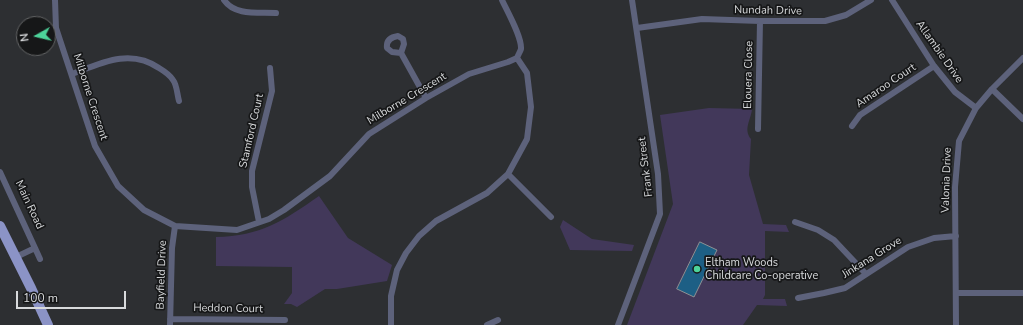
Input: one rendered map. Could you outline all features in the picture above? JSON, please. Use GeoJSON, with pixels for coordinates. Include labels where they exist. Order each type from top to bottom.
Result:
{"type":"FeatureCollection","features":[{"type":"Feature","properties":{"kind":"main road"},"geometry":{"type":"LineString","coordinates":[[0,226],[48,325]]}},
{"type":"Feature","properties":{"kind":"street","name":"Milborne Crescent"},"geometry":{"type":"LineString","coordinates":[[55,0],[56,28],[95,146],[118,186],[144,210],[176,226],[237,230],[269,219],[284,210],[330,176],[369,134],[426,98],[469,74],[517,58]]}},
{"type":"Feature","properties":{"kind":"street"},"geometry":{"type":"LineString","coordinates":[[224,0],[228,5],[239,12],[276,13]]}},
{"type":"Feature","properties":{"kind":"street"},"geometry":{"type":"LineString","coordinates":[[391,325],[391,296],[398,270],[410,247],[419,236],[436,221],[487,194],[508,174],[527,139],[531,107],[526,73],[517,58],[521,49],[520,40],[502,0]]}},
{"type":"Feature","properties":{"kind":"street","name":"Frank Street"},"geometry":{"type":"LineString","coordinates":[[618,325],[660,214],[658,174],[632,0]]}},
{"type":"Feature","properties":{"kind":"street","name":"Nundah Drive"},"geometry":{"type":"LineString","coordinates":[[637,28],[702,19],[760,22],[825,21],[846,15],[871,0]]}},
{"type":"Feature","properties":{"kind":"street","name":"Allambie Drive"},"geometry":{"type":"LineString","coordinates":[[892,0],[934,66],[955,92],[976,108]]}},
{"type":"Feature","properties":{"kind":"street","name":"Elouera Close"},"geometry":{"type":"LineString","coordinates":[[758,129],[760,22]]}},
{"type":"Feature","properties":{"kind":"street"},"geometry":{"type":"LineString","coordinates":[[400,53],[426,98]]}},
{"type":"Feature","properties":{"kind":"street"},"geometry":{"type":"LineString","coordinates":[[72,74],[115,59],[132,58],[151,62],[174,81],[179,101]]}},
{"type":"Feature","properties":{"kind":"street","name":"Valonia Drive"},"geometry":{"type":"LineString","coordinates":[[956,325],[955,188],[959,141],[976,108],[992,89],[1023,58]]}},
{"type":"Feature","properties":{"kind":"street","name":"Amaroo Court"},"geometry":{"type":"LineString","coordinates":[[852,126],[860,115],[934,66]]}},
{"type":"Feature","properties":{"kind":"street","name":"Stamford Court"},"geometry":{"type":"LineString","coordinates":[[259,222],[252,187],[252,171],[272,91],[270,68]]}},
{"type":"Feature","properties":{"kind":"street"},"geometry":{"type":"LineString","coordinates":[[992,89],[1023,119]]}},
{"type":"Feature","properties":{"kind":"street","name":"Main Road"},"geometry":{"type":"LineString","coordinates":[[0,172],[40,259]]}},
{"type":"Feature","properties":{"kind":"street"},"geometry":{"type":"LineString","coordinates":[[508,174],[551,217]]}},
{"type":"Feature","properties":{"kind":"street"},"geometry":{"type":"LineString","coordinates":[[795,222],[818,230],[834,240],[866,274]]}},
{"type":"Feature","properties":{"kind":"street","name":"Bayfield Drive"},"geometry":{"type":"LineString","coordinates":[[170,322],[172,248],[176,226]]}},
{"type":"Feature","properties":{"kind":"street","name":"Jinkana Grove"},"geometry":{"type":"LineString","coordinates":[[798,298],[845,288],[908,247],[934,238],[956,236]]}},
{"type":"Feature","properties":{"kind":"street"},"geometry":{"type":"LineString","coordinates":[[16,257],[35,248]]}},
{"type":"Feature","properties":{"kind":"street"},"geometry":{"type":"LineString","coordinates":[[956,293],[1023,293]]}},
{"type":"Feature","properties":{"kind":"street","name":"Heddon Court"},"geometry":{"type":"LineString","coordinates":[[170,322],[285,320]]}},
{"type":"Feature","properties":{"kind":"street"},"geometry":{"type":"LineString","coordinates":[[488,325],[498,320]]}},
{"type":"Feature","properties":{"kind":"shaded area"},"geometry":{"type":"Polygon","coordinates":[[[709,108],[752,109],[748,128],[751,139],[749,175],[763,224],[786,225],[789,232],[765,231],[765,295],[763,299],[785,299],[787,306],[757,305],[743,325],[627,325],[673,204],[660,115],[709,108]]]}},
{"type":"Feature","properties":{"kind":"shaded area"},"geometry":{"type":"Polygon","coordinates":[[[319,196],[348,238],[392,265],[387,281],[337,289],[325,289],[297,307],[291,304],[284,304],[292,293],[292,267],[216,266],[216,237],[246,234],[271,226],[319,196]]]}},
{"type":"Feature","properties":{"kind":"shaded area"},"geometry":{"type":"Polygon","coordinates":[[[563,220],[592,239],[634,245],[632,251],[570,250],[560,227],[563,220]]]}},
{"type":"Feature","properties":{"kind":"building","name":"Eltham Woods Childcare Co-operative"},"geometry":{"type":"Polygon","coordinates":[[[700,242],[717,250],[694,297],[677,289],[700,242]]]}},
{"type":"Feature","properties":{"kind":"place","name":"Eltham Woods Childcare Co-operative"},"geometry":{"type":"Point","coordinates":[697,269]}}]}
